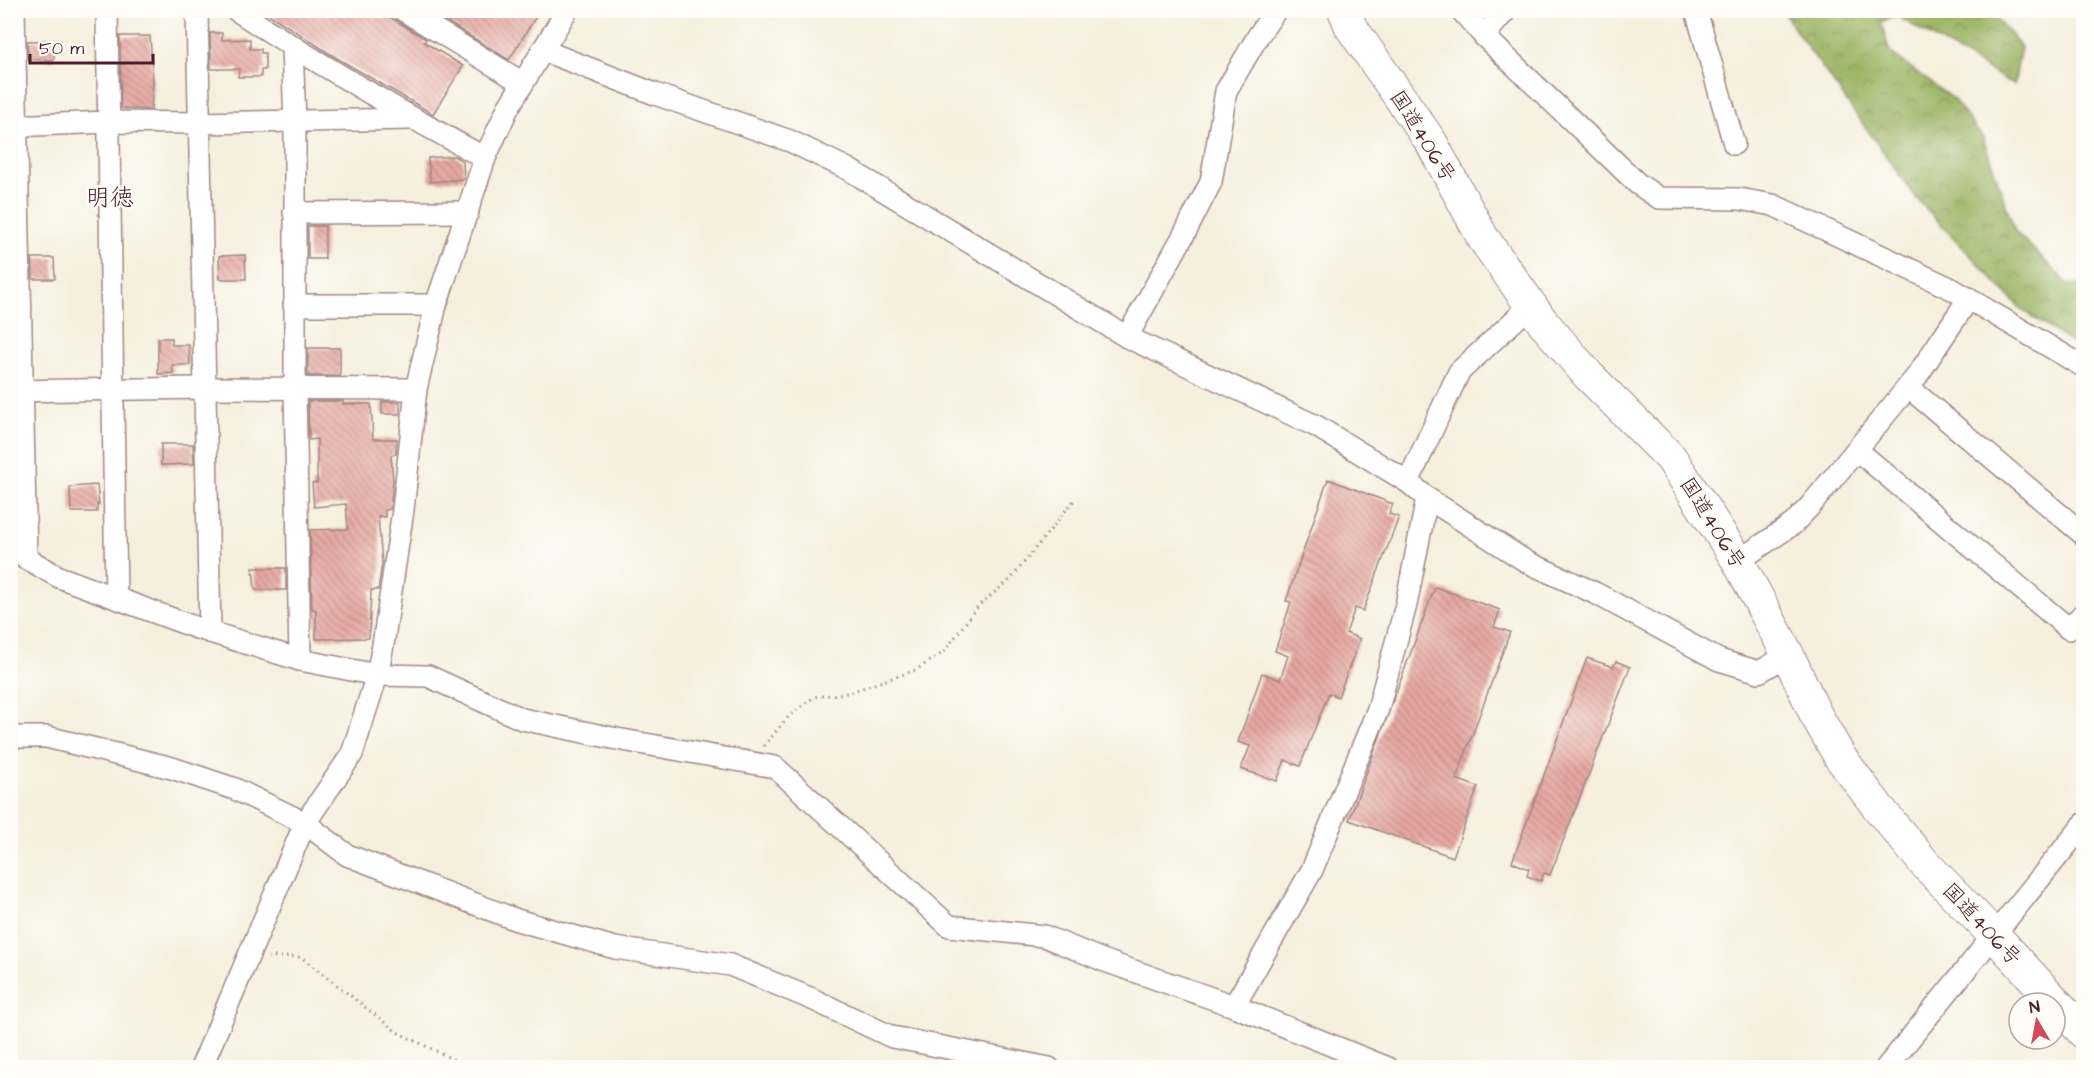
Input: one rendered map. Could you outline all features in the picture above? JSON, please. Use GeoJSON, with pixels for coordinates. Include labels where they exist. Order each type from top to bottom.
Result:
{"type":"FeatureCollection","features":[{"type":"Feature","properties":{"kind":"highway","name":"国道406号"},"geometry":{"type":"LineString","coordinates":[[1344,10],[1351,27],[1431,142],[1483,238],[1531,305],[1588,375],[1671,458],[1738,561],[1788,655],[1815,713],[1840,757],[1926,865],[2084,1033]]}},
{"type":"Feature","properties":{"kind":"street"},"geometry":{"type":"LineString","coordinates":[[14,10],[18,554],[59,578],[210,632],[300,660],[377,675],[428,676],[522,719],[617,739],[776,767],[949,926],[1044,936],[1105,961],[1234,1006],[1388,1068]]}},
{"type":"Feature","properties":{"kind":"street"},"geometry":{"type":"LineString","coordinates":[[107,10],[116,598]]}},
{"type":"Feature","properties":{"kind":"street"},"geometry":{"type":"LineString","coordinates":[[197,10],[210,632]]}},
{"type":"Feature","properties":{"kind":"street"},"geometry":{"type":"LineString","coordinates":[[236,10],[292,47],[413,119],[485,158]]}},
{"type":"Feature","properties":{"kind":"street"},"geometry":{"type":"LineString","coordinates":[[403,10],[523,83]]}},
{"type":"Feature","properties":{"kind":"street"},"geometry":{"type":"LineString","coordinates":[[1126,337],[1187,230],[1211,182],[1226,91],[1276,10]]}},
{"type":"Feature","properties":{"kind":"street"},"geometry":{"type":"LineString","coordinates":[[1461,10],[1484,36],[1638,184],[1659,198],[1739,198],[1773,205],[1969,298],[2084,367]]}},
{"type":"Feature","properties":{"kind":"street"},"geometry":{"type":"LineString","coordinates":[[1484,36],[1506,10]]}},
{"type":"Feature","properties":{"kind":"street"},"geometry":{"type":"LineString","coordinates":[[1696,10],[1734,144]]}},
{"type":"Feature","properties":{"kind":"street"},"geometry":{"type":"LineString","coordinates":[[201,1068],[305,823],[352,754],[377,675],[403,510],[416,389],[435,305],[485,158],[508,108],[562,12]]}},
{"type":"Feature","properties":{"kind":"street"},"geometry":{"type":"LineString","coordinates":[[292,47],[295,121],[294,305],[300,660]]}},
{"type":"Feature","properties":{"kind":"street"},"geometry":{"type":"LineString","coordinates":[[542,50],[656,94],[790,141],[848,169],[1126,337],[1316,426],[1408,482],[1427,498],[1527,562],[1596,593],[1719,660],[1759,672],[1788,655]]}},
{"type":"Feature","properties":{"kind":"street"},"geometry":{"type":"LineString","coordinates":[[14,127],[108,122],[199,123],[413,119]]}},
{"type":"Feature","properties":{"kind":"street"},"geometry":{"type":"LineString","coordinates":[[294,213],[468,212]]}},
{"type":"Feature","properties":{"kind":"street"},"geometry":{"type":"LineString","coordinates":[[1738,561],[1793,524],[1811,505],[1908,387],[1969,298]]}},
{"type":"Feature","properties":{"kind":"street"},"geometry":{"type":"LineString","coordinates":[[294,305],[435,305]]}},
{"type":"Feature","properties":{"kind":"street"},"geometry":{"type":"LineString","coordinates":[[1408,482],[1460,372],[1531,305]]}},
{"type":"Feature","properties":{"kind":"street"},"geometry":{"type":"LineString","coordinates":[[1908,387],[2084,535]]}},
{"type":"Feature","properties":{"kind":"street"},"geometry":{"type":"LineString","coordinates":[[17,391],[204,388],[416,389]]}},
{"type":"Feature","properties":{"kind":"street"},"geometry":{"type":"LineString","coordinates":[[1857,450],[2069,629],[2084,613]]}},
{"type":"Feature","properties":{"kind":"street"},"geometry":{"type":"LineString","coordinates":[[1234,1006],[1312,870],[1378,709],[1406,605],[1427,498]]}},
{"type":"Feature","properties":{"kind":"street"},"geometry":{"type":"LineString","coordinates":[[10,737],[47,737],[172,768],[235,789],[305,823],[347,855],[517,920],[615,948],[730,965],[812,999],[892,1037],[1049,1068]]}},
{"type":"Feature","properties":{"kind":"street"},"geometry":{"type":"LineString","coordinates":[[1886,1068],[2084,824]]}},
{"type":"Feature","properties":{"kind":"path"},"geometry":{"type":"LineString","coordinates":[[751,763],[788,717],[814,696],[847,693],[916,670],[944,652],[978,606],[1011,580],[1075,499]]}},
{"type":"Feature","properties":{"kind":"path"},"geometry":{"type":"LineString","coordinates":[[248,958],[301,957],[397,1032],[471,1068]]}},
{"type":"Feature","properties":{"kind":"green space"},"geometry":{"type":"Polygon","coordinates":[[[1783,11],[1990,11],[2021,47],[2014,85],[1897,16],[1881,22],[1890,52],[1954,100],[1983,138],[2015,231],[2068,284],[2083,286],[2083,350],[2023,311],[1917,199],[1783,11]]]}},
{"type":"Feature","properties":{"kind":"building"},"geometry":{"type":"Polygon","coordinates":[[[262,10],[378,10],[426,39],[424,42],[463,66],[433,114],[335,57],[262,10]]]}},
{"type":"Feature","properties":{"kind":"building"},"geometry":{"type":"Polygon","coordinates":[[[428,10],[540,10],[509,60],[428,10]]]}},
{"type":"Feature","properties":{"kind":"building"},"geometry":{"type":"Polygon","coordinates":[[[210,33],[222,33],[222,40],[250,39],[250,49],[261,49],[261,53],[265,53],[265,70],[261,70],[261,77],[238,77],[239,69],[211,69],[210,33]]]}},
{"type":"Feature","properties":{"kind":"building"},"geometry":{"type":"Polygon","coordinates":[[[120,36],[150,36],[153,81],[151,110],[121,108],[120,36]]]}},
{"type":"Feature","properties":{"kind":"building"},"geometry":{"type":"Polygon","coordinates":[[[54,40],[54,60],[28,59],[27,41],[54,40]]]}},
{"type":"Feature","properties":{"kind":"building"},"geometry":{"type":"Polygon","coordinates":[[[454,156],[463,161],[464,179],[430,182],[428,158],[454,156]]]}},
{"type":"Feature","properties":{"kind":"building"},"geometry":{"type":"Polygon","coordinates":[[[308,226],[325,226],[325,259],[308,259],[308,226]]]}},
{"type":"Feature","properties":{"kind":"building"},"geometry":{"type":"Polygon","coordinates":[[[245,255],[246,279],[220,279],[219,256],[245,255]]]}},
{"type":"Feature","properties":{"kind":"building"},"geometry":{"type":"Polygon","coordinates":[[[32,258],[54,258],[55,279],[33,279],[32,258]]]}},
{"type":"Feature","properties":{"kind":"building"},"geometry":{"type":"Polygon","coordinates":[[[158,338],[172,338],[172,345],[189,345],[190,365],[172,365],[173,373],[158,374],[158,338]]]}},
{"type":"Feature","properties":{"kind":"building"},"geometry":{"type":"Polygon","coordinates":[[[308,348],[340,348],[340,376],[308,376],[308,348]]]}},
{"type":"Feature","properties":{"kind":"building"},"geometry":{"type":"Polygon","coordinates":[[[308,401],[371,404],[373,439],[397,439],[396,454],[391,455],[393,480],[390,509],[385,510],[385,517],[378,516],[382,563],[378,590],[371,590],[369,638],[316,639],[316,610],[312,609],[310,530],[348,529],[346,504],[314,507],[312,483],[317,483],[317,439],[309,440],[308,401]]]}},
{"type":"Feature","properties":{"kind":"building"},"geometry":{"type":"Polygon","coordinates":[[[382,402],[400,402],[400,414],[382,414],[382,402]]]}},
{"type":"Feature","properties":{"kind":"building"},"geometry":{"type":"Polygon","coordinates":[[[161,444],[193,444],[194,464],[161,465],[161,444]]]}},
{"type":"Feature","properties":{"kind":"building"},"geometry":{"type":"Polygon","coordinates":[[[1328,479],[1393,504],[1389,514],[1399,517],[1363,611],[1355,608],[1346,633],[1360,639],[1338,697],[1329,693],[1300,766],[1285,760],[1277,781],[1241,769],[1250,746],[1238,742],[1262,673],[1280,680],[1288,656],[1275,651],[1291,602],[1286,601],[1328,479]]]}},
{"type":"Feature","properties":{"kind":"building"},"geometry":{"type":"Polygon","coordinates":[[[97,485],[99,505],[97,504],[97,512],[71,512],[70,487],[97,485]]]}},
{"type":"Feature","properties":{"kind":"building"},"geometry":{"type":"Polygon","coordinates":[[[253,568],[286,568],[286,590],[255,590],[253,568]]]}},
{"type":"Feature","properties":{"kind":"building"},"geometry":{"type":"Polygon","coordinates":[[[1435,587],[1500,610],[1494,627],[1510,632],[1456,779],[1478,787],[1453,857],[1349,820],[1435,587]]]}},
{"type":"Feature","properties":{"kind":"building"},"geometry":{"type":"Polygon","coordinates":[[[1587,658],[1613,667],[1616,661],[1630,667],[1550,875],[1544,873],[1541,881],[1527,876],[1529,869],[1512,862],[1587,658]]]}},
{"type":"Feature","properties":{"kind":"district","name":"明徳"},"geometry":{"type":"Point","coordinates":[110,197]}}]}
